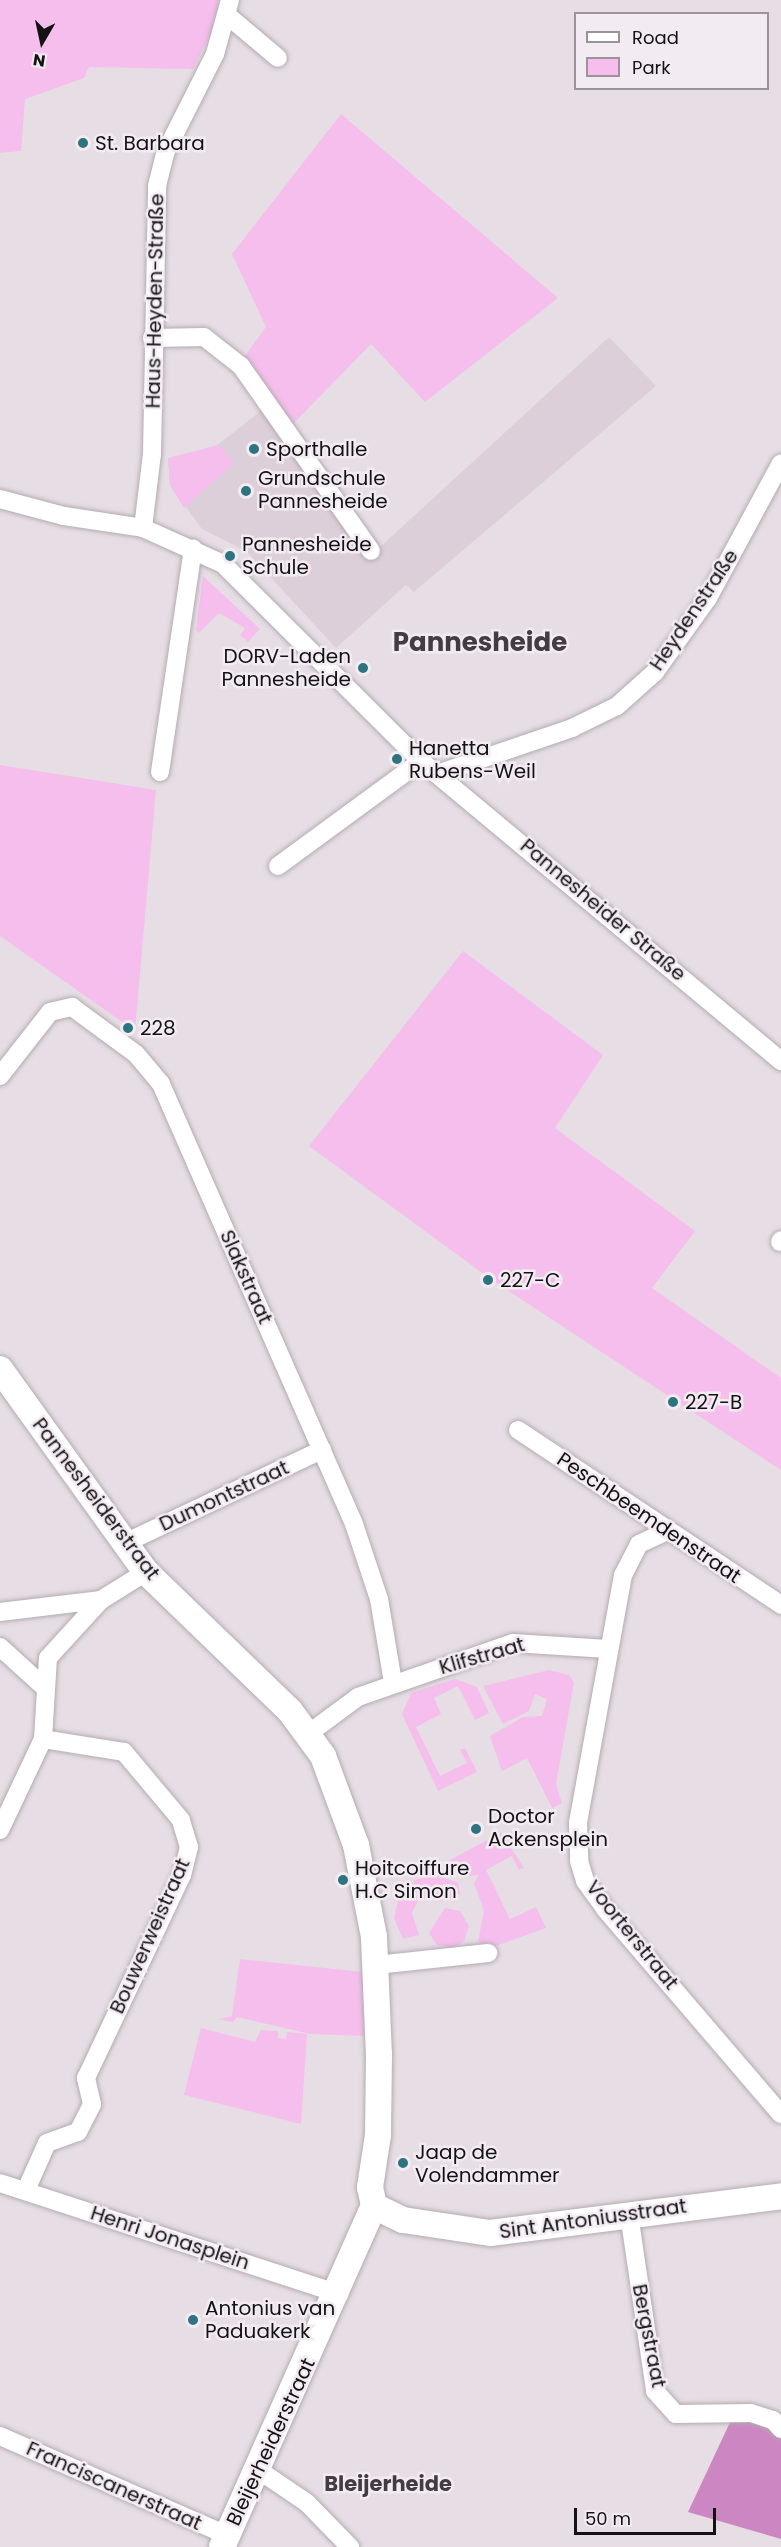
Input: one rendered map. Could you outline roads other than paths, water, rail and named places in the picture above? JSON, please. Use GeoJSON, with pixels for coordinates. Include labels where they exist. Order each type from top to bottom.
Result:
{"type":"FeatureCollection","features":[{"type":"Feature","properties":{"kind":"street","name":"Haus-Heyden-Straße"},"geometry":{"type":"LineString","coordinates":[[144,528],[151,487],[157,186],[166,152],[229,8],[278,58]]}},
{"type":"Feature","properties":{"kind":"street"},"geometry":{"type":"LineString","coordinates":[[153,338],[204,338],[241,366],[371,551]]}},
{"type":"Feature","properties":{"kind":"street","name":"Heydenstraße"},"geometry":{"type":"LineString","coordinates":[[437,774],[572,728],[617,706],[655,672],[679,640],[776,493],[781,463]]}},
{"type":"Feature","properties":{"kind":"street","name":"Pannesheider Straße"},"geometry":{"type":"LineString","coordinates":[[0,499],[64,516],[144,528],[193,548],[223,564],[252,590],[422,761],[781,1061]]}},
{"type":"Feature","properties":{"kind":"street"},"geometry":{"type":"LineString","coordinates":[[160,772],[193,548]]}},
{"type":"Feature","properties":{"kind":"street"},"geometry":{"type":"LineString","coordinates":[[278,866],[422,761]]}},
{"type":"Feature","properties":{"kind":"street","name":"Slakstraat"},"geometry":{"type":"LineString","coordinates":[[0,1076],[50,1012],[61,1007],[83,1013],[155,1074],[321,1450],[379,1599],[393,1683]]}},
{"type":"Feature","properties":{"kind":"street","name":"Pannesheiderstraat"},"geometry":{"type":"LineString","coordinates":[[0,1369],[127,1542],[146,1572],[308,1734]]}},
{"type":"Feature","properties":{"kind":"street","name":"Peschbeemdenstraat"},"geometry":{"type":"LineString","coordinates":[[518,1430],[781,1605]]}},
{"type":"Feature","properties":{"kind":"street","name":"Dumontstraat"},"geometry":{"type":"LineString","coordinates":[[127,1542],[321,1450]]}},
{"type":"Feature","properties":{"kind":"street","name":"Voorterstraat"},"geometry":{"type":"LineString","coordinates":[[668,1531],[639,1544],[623,1575],[578,1823],[585,1881],[781,2114]]}},
{"type":"Feature","properties":{"kind":"street"},"geometry":{"type":"LineString","coordinates":[[0,1830],[43,1739],[44,1687],[48,1658],[101,1600],[146,1572]]}},
{"type":"Feature","properties":{"kind":"street"},"geometry":{"type":"LineString","coordinates":[[0,1612],[101,1600]]}},
{"type":"Feature","properties":{"kind":"street","name":"Klifstraat"},"geometry":{"type":"LineString","coordinates":[[393,1683],[513,1642],[608,1649]]}},
{"type":"Feature","properties":{"kind":"street"},"geometry":{"type":"LineString","coordinates":[[0,1647],[44,1687]]}},
{"type":"Feature","properties":{"kind":"street"},"geometry":{"type":"LineString","coordinates":[[393,1683],[358,1697],[308,1734],[323,1756],[356,1845],[376,1978],[488,1953]]}},
{"type":"Feature","properties":{"kind":"street","name":"Bouwerweistraat"},"geometry":{"type":"LineString","coordinates":[[26,2190],[47,2143],[78,2132],[92,2104],[86,2078],[182,1875],[189,1847],[181,1820],[124,1752],[43,1739]]}},
{"type":"Feature","properties":{"kind":"street","name":"Bleijerheiderstraat"},"geometry":{"type":"LineString","coordinates":[[225,2541],[260,2471],[339,2294],[375,2206],[370,2187],[378,2135],[376,1978]]}},
{"type":"Feature","properties":{"kind":"street","name":"Henri Jonasplein"},"geometry":{"type":"LineString","coordinates":[[0,2183],[339,2294]]}},
{"type":"Feature","properties":{"kind":"street","name":"Sint Antoniusstraat"},"geometry":{"type":"LineString","coordinates":[[375,2206],[403,2220],[478,2233],[781,2196]]}},
{"type":"Feature","properties":{"kind":"street","name":"Bergstraat"},"geometry":{"type":"LineString","coordinates":[[629,2214],[656,2391],[676,2414],[751,2413],[772,2420],[781,2429]]}},
{"type":"Feature","properties":{"kind":"street","name":"Franciscanerstraat"},"geometry":{"type":"LineString","coordinates":[[0,2436],[225,2541]]}},
{"type":"Feature","properties":{"kind":"street"},"geometry":{"type":"LineString","coordinates":[[260,2471],[307,2503],[350,2547]]}},
{"type":"Feature","properties":{"kind":"place","name":"St. Barbara"},"geometry":{"type":"Point","coordinates":[83,143]}},
{"type":"Feature","properties":{"kind":"place","name":"Sporthalle"},"geometry":{"type":"Point","coordinates":[254,449]}},
{"type":"Feature","properties":{"kind":"place","name":"Grundschule Pannesheide"},"geometry":{"type":"Point","coordinates":[246,491]}},
{"type":"Feature","properties":{"kind":"place","name":"Pannesheide Schule"},"geometry":{"type":"Point","coordinates":[230,556]}},
{"type":"Feature","properties":{"kind":"place","name":"DORV-Laden Pannesheide"},"geometry":{"type":"Point","coordinates":[363,668]}},
{"type":"Feature","properties":{"kind":"place","name":"Hanetta Rubens-Weil"},"geometry":{"type":"Point","coordinates":[397,759]}},
{"type":"Feature","properties":{"kind":"place","name":"228"},"geometry":{"type":"Point","coordinates":[128,1028]}},
{"type":"Feature","properties":{"kind":"place","name":"227-C"},"geometry":{"type":"Point","coordinates":[488,1280]}},
{"type":"Feature","properties":{"kind":"place","name":"227-B"},"geometry":{"type":"Point","coordinates":[673,1402]}},
{"type":"Feature","properties":{"kind":"place","name":"Doctor Ackensplein"},"geometry":{"type":"Point","coordinates":[476,1829]}},
{"type":"Feature","properties":{"kind":"place","name":"Hoitcoiffure H.C Simon"},"geometry":{"type":"Point","coordinates":[343,1880]}},
{"type":"Feature","properties":{"kind":"place","name":"Jaap de Volendammer"},"geometry":{"type":"Point","coordinates":[403,2163]}},
{"type":"Feature","properties":{"kind":"place","name":"Antonius van Paduakerk"},"geometry":{"type":"Point","coordinates":[193,2320]}},
{"type":"Feature","properties":{"kind":"district","name":"Pannesheide"},"geometry":{"type":"Point","coordinates":[480,643]}},
{"type":"Feature","properties":{"kind":"district","name":"Bleijerheide"},"geometry":{"type":"Point","coordinates":[388,2484]}}]}
